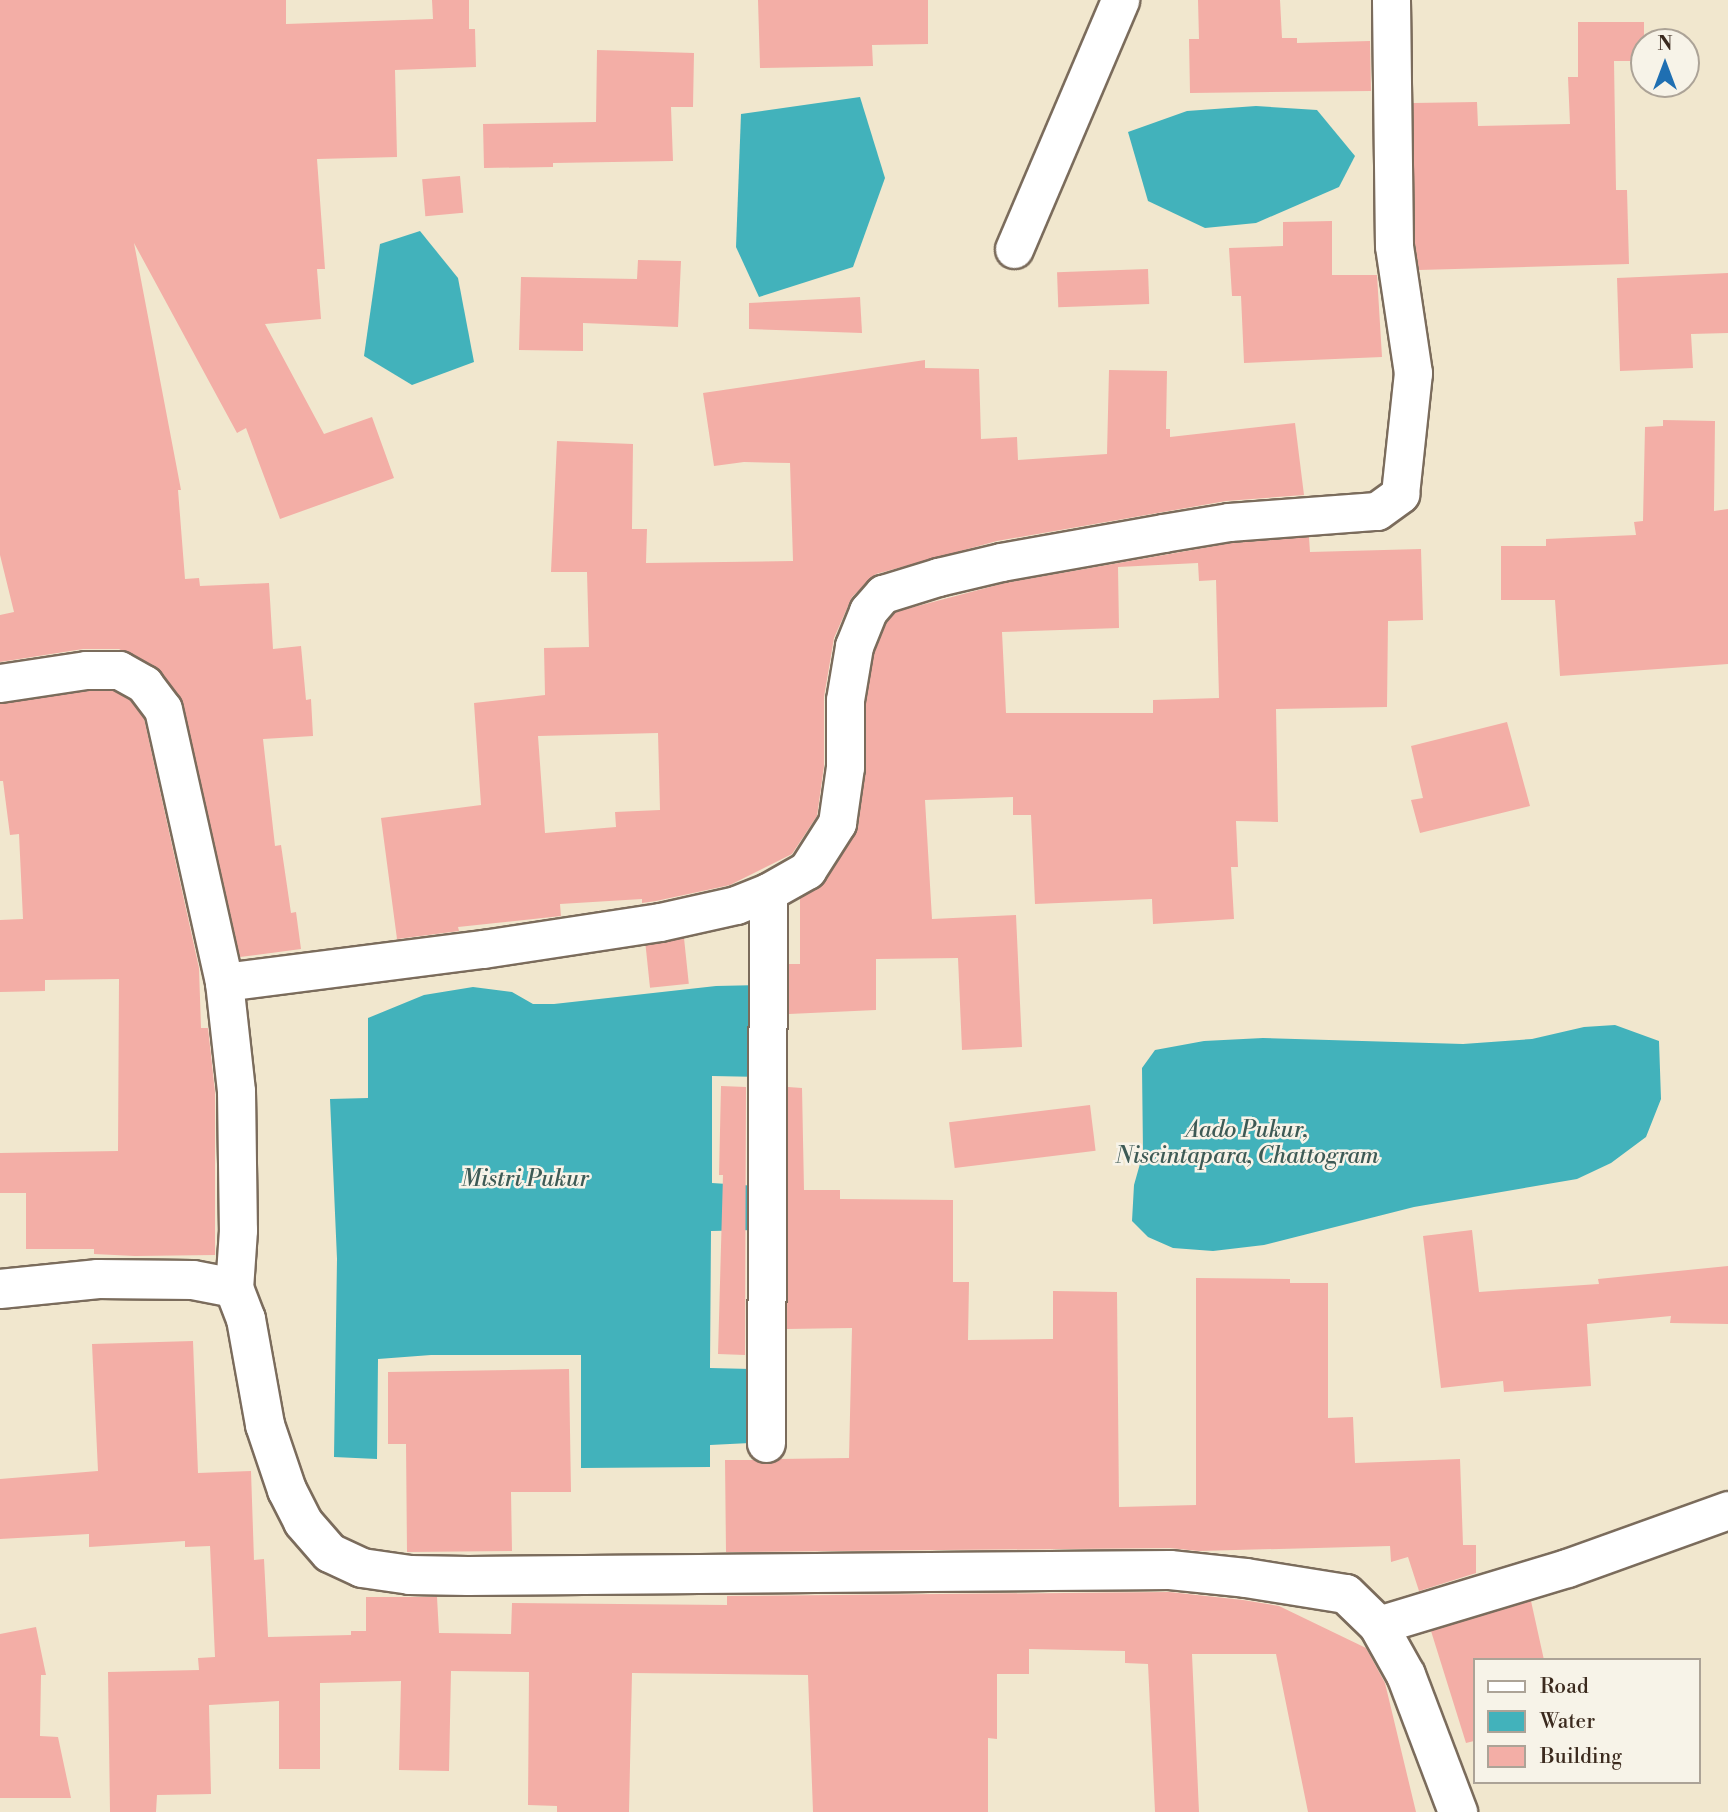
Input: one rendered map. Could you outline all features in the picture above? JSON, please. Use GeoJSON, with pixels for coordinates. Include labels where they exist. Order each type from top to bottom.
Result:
{"type":"FeatureCollection","features":[{"type":"Feature","properties":{"kind":"street"},"geometry":{"type":"LineString","coordinates":[[1014,248],[1120,0]]}},
{"type":"Feature","properties":{"kind":"street"},"geometry":{"type":"LineString","coordinates":[[224,982],[469,951],[660,922],[736,905],[768,892],[807,870],[837,823],[845,767],[845,700],[854,646],[868,611],[883,594],[1001,562],[1190,528],[1229,522],[1377,511],[1400,494],[1413,373],[1394,246],[1391,0]]}},
{"type":"Feature","properties":{"kind":"street"},"geometry":{"type":"LineString","coordinates":[[0,683],[86,670],[119,670],[144,684],[163,709],[173,743],[224,982],[236,1091],[238,1205],[234,1288],[246,1319],[265,1425],[287,1490],[303,1522],[330,1553],[362,1568],[410,1575],[1170,1570],[1246,1578],[1346,1594],[1378,1625],[1406,1675],[1458,1812]]}},
{"type":"Feature","properties":{"kind":"street"},"geometry":{"type":"LineString","coordinates":[[766,1443],[768,892]]}},
{"type":"Feature","properties":{"kind":"street"},"geometry":{"type":"LineString","coordinates":[[0,1289],[98,1279],[192,1280],[234,1288]]}},
{"type":"Feature","properties":{"kind":"street"},"geometry":{"type":"LineString","coordinates":[[1378,1625],[1567,1568],[1728,1510]]}},
{"type":"Feature","properties":{"kind":"water"},"geometry":{"type":"Polygon","coordinates":[[[860,97],[885,178],[853,267],[759,297],[736,247],[741,114],[860,97]]]}},
{"type":"Feature","properties":{"kind":"water"},"geometry":{"type":"Polygon","coordinates":[[[1256,106],[1317,110],[1355,156],[1339,187],[1256,223],[1205,228],[1148,201],[1128,132],[1187,111],[1256,106]]]}},
{"type":"Feature","properties":{"kind":"water"},"geometry":{"type":"Polygon","coordinates":[[[420,231],[458,278],[474,362],[412,385],[364,356],[380,244],[420,231]]]}},
{"type":"Feature","properties":{"kind":"water","name":"Mistri Pukur"},"geometry":{"type":"Polygon","coordinates":[[[761,985],[762,1077],[712,1076],[712,1183],[757,1186],[755,1230],[711,1231],[710,1368],[751,1369],[750,1443],[710,1445],[710,1467],[581,1468],[581,1355],[431,1355],[378,1359],[377,1459],[334,1457],[337,1259],[330,1099],[368,1098],[368,1018],[424,995],[473,987],[512,992],[533,1004],[554,1004],[716,986],[761,985]]]}},
{"type":"Feature","properties":{"kind":"water","name":"Aado Pukur, Niscintapara, Chattogram"},"geometry":{"type":"Polygon","coordinates":[[[1615,1025],[1659,1041],[1661,1099],[1646,1137],[1611,1163],[1577,1179],[1414,1207],[1264,1245],[1213,1251],[1173,1248],[1148,1237],[1132,1221],[1134,1185],[1143,1153],[1142,1068],[1155,1050],[1204,1041],[1263,1038],[1463,1044],[1532,1039],[1584,1027],[1615,1025]]]}},
{"type":"Feature","properties":{"kind":"building"},"geometry":{"type":"Polygon","coordinates":[[[0,0],[286,0],[286,24],[433,19],[432,0],[469,0],[469,29],[475,29],[476,67],[395,70],[397,157],[317,159],[325,269],[317,269],[321,319],[265,324],[324,434],[372,417],[394,478],[280,519],[246,428],[237,433],[134,243],[181,490],[178,490],[185,579],[199,578],[200,586],[269,583],[273,649],[301,646],[306,700],[311,699],[313,736],[263,739],[275,846],[281,845],[291,913],[296,912],[301,949],[240,957],[183,704],[160,671],[119,649],[83,649],[0,662],[0,615],[14,612],[0,555],[0,0]]]}},
{"type":"Feature","properties":{"kind":"building"},"geometry":{"type":"Polygon","coordinates":[[[758,0],[928,0],[928,44],[872,45],[873,66],[760,68],[758,0]]]}},
{"type":"Feature","properties":{"kind":"building"},"geometry":{"type":"Polygon","coordinates":[[[1198,0],[1280,0],[1282,38],[1297,38],[1297,43],[1370,41],[1371,91],[1190,93],[1189,39],[1199,39],[1198,0]]]}},
{"type":"Feature","properties":{"kind":"building"},"geometry":{"type":"Polygon","coordinates":[[[1578,22],[1644,22],[1644,28],[1630,28],[1630,61],[1614,61],[1616,190],[1627,190],[1629,264],[1419,270],[1415,244],[1413,103],[1477,102],[1478,126],[1570,124],[1568,77],[1578,77],[1578,22]]]}},
{"type":"Feature","properties":{"kind":"building"},"geometry":{"type":"Polygon","coordinates":[[[597,50],[694,53],[693,107],[671,107],[673,161],[553,163],[553,167],[484,168],[483,124],[596,122],[597,50]]]}},
{"type":"Feature","properties":{"kind":"building"},"geometry":{"type":"Polygon","coordinates":[[[460,176],[463,213],[425,216],[422,179],[460,176]]]}},
{"type":"Feature","properties":{"kind":"building"},"geometry":{"type":"Polygon","coordinates":[[[1332,221],[1332,275],[1377,275],[1382,357],[1244,363],[1241,296],[1232,296],[1229,248],[1283,246],[1283,222],[1332,221]]]}},
{"type":"Feature","properties":{"kind":"building"},"geometry":{"type":"Polygon","coordinates":[[[638,260],[681,261],[678,327],[583,323],[583,351],[519,350],[521,277],[637,279],[638,260]]]}},
{"type":"Feature","properties":{"kind":"building"},"geometry":{"type":"Polygon","coordinates":[[[1148,269],[1149,304],[1058,307],[1057,272],[1148,269]]]}},
{"type":"Feature","properties":{"kind":"building"},"geometry":{"type":"Polygon","coordinates":[[[1728,273],[1728,333],[1691,334],[1693,368],[1620,371],[1617,278],[1728,273]]]}},
{"type":"Feature","properties":{"kind":"building"},"geometry":{"type":"Polygon","coordinates":[[[860,297],[862,333],[749,329],[749,303],[860,297]]]}},
{"type":"Feature","properties":{"kind":"building"},"geometry":{"type":"Polygon","coordinates":[[[925,360],[925,368],[979,369],[981,439],[1017,437],[1018,460],[1107,454],[1109,370],[1167,371],[1166,429],[1170,429],[1170,437],[1295,423],[1304,495],[1226,501],[997,541],[876,574],[852,597],[834,638],[824,697],[824,766],[817,816],[792,854],[730,885],[656,901],[642,903],[642,899],[560,904],[561,916],[458,927],[459,931],[397,939],[381,818],[481,805],[474,703],[545,695],[544,648],[589,647],[587,572],[551,572],[557,441],[633,444],[632,529],[647,529],[646,563],[793,561],[790,463],[744,462],[714,466],[703,393],[925,360]],[[658,733],[538,736],[545,833],[616,827],[615,812],[660,810],[658,733]]]}},
{"type":"Feature","properties":{"kind":"building"},"geometry":{"type":"Polygon","coordinates":[[[1663,420],[1715,421],[1714,511],[1728,509],[1728,664],[1560,676],[1555,600],[1501,600],[1501,546],[1546,546],[1546,539],[1636,535],[1634,522],[1643,521],[1645,427],[1663,426],[1663,420]]]}},
{"type":"Feature","properties":{"kind":"building"},"geometry":{"type":"Polygon","coordinates":[[[1309,537],[1310,552],[1421,549],[1423,620],[1388,621],[1387,707],[1276,709],[1278,822],[1236,821],[1238,867],[1231,867],[1234,919],[1153,924],[1152,899],[1035,904],[1031,815],[1013,815],[1013,797],[925,800],[932,919],[1016,915],[1022,1047],[962,1050],[958,958],[876,959],[876,1010],[789,1014],[789,964],[800,964],[800,898],[825,881],[858,827],[866,767],[866,702],[874,652],[886,622],[895,612],[1005,583],[1232,543],[1309,537]],[[1198,563],[1118,567],[1119,628],[1002,632],[1006,713],[1153,713],[1153,700],[1219,698],[1216,580],[1199,581],[1198,563]]]}},
{"type":"Feature","properties":{"kind":"building"},"geometry":{"type":"Polygon","coordinates":[[[88,691],[114,691],[130,700],[144,718],[199,968],[201,1028],[208,1028],[215,1092],[215,1255],[135,1256],[94,1254],[94,1249],[26,1249],[26,1193],[0,1193],[0,1153],[118,1151],[119,979],[45,980],[45,991],[0,992],[0,920],[23,919],[19,834],[10,835],[3,781],[0,781],[0,704],[88,691]]]}},
{"type":"Feature","properties":{"kind":"building"},"geometry":{"type":"Polygon","coordinates":[[[1507,722],[1530,806],[1420,833],[1411,800],[1423,798],[1411,746],[1507,722]]]}},
{"type":"Feature","properties":{"kind":"building"},"geometry":{"type":"Polygon","coordinates":[[[684,938],[689,984],[650,988],[645,942],[684,938]]]}},
{"type":"Feature","properties":{"kind":"building"},"geometry":{"type":"Polygon","coordinates":[[[721,1086],[746,1087],[745,1355],[718,1354],[723,1175],[719,1175],[721,1086]]]}},
{"type":"Feature","properties":{"kind":"building"},"geometry":{"type":"Polygon","coordinates":[[[788,1087],[802,1088],[804,1190],[840,1190],[840,1199],[953,1200],[953,1282],[969,1282],[968,1340],[1053,1339],[1053,1291],[1117,1292],[1119,1507],[1196,1505],[1196,1278],[1290,1279],[1290,1283],[1328,1283],[1328,1418],[1353,1417],[1355,1463],[1460,1459],[1463,1545],[1476,1545],[1476,1573],[1419,1591],[1408,1557],[1391,1562],[1390,1546],[1199,1551],[1170,1548],[726,1552],[725,1460],[754,1460],[767,1464],[778,1459],[849,1458],[852,1328],[787,1329],[788,1087]]]}},
{"type":"Feature","properties":{"kind":"building"},"geometry":{"type":"Polygon","coordinates":[[[1090,1105],[1096,1151],[955,1168],[949,1122],[1090,1105]]]}},
{"type":"Feature","properties":{"kind":"building"},"geometry":{"type":"Polygon","coordinates":[[[1472,1230],[1479,1292],[1599,1284],[1598,1279],[1728,1266],[1728,1324],[1670,1323],[1671,1316],[1587,1324],[1591,1386],[1504,1392],[1503,1381],[1441,1388],[1423,1236],[1472,1230]]]}},
{"type":"Feature","properties":{"kind":"building"},"geometry":{"type":"Polygon","coordinates":[[[193,1341],[198,1473],[251,1471],[254,1560],[264,1559],[268,1637],[351,1635],[351,1631],[366,1631],[366,1597],[437,1597],[439,1633],[511,1634],[512,1603],[727,1605],[727,1596],[1169,1592],[1243,1600],[1279,1606],[1366,1648],[1385,1683],[1416,1812],[1308,1812],[1276,1654],[1192,1654],[1199,1812],[1155,1812],[1148,1664],[1125,1663],[1125,1651],[1029,1649],[1029,1674],[997,1674],[997,1739],[988,1738],[988,1812],[813,1812],[808,1675],[632,1673],[629,1812],[557,1812],[557,1806],[528,1805],[529,1672],[451,1671],[449,1771],[399,1770],[401,1681],[320,1683],[320,1769],[279,1769],[279,1701],[209,1705],[211,1794],[157,1795],[156,1812],[110,1812],[108,1672],[199,1670],[198,1658],[215,1657],[210,1546],[185,1547],[185,1541],[89,1547],[89,1534],[0,1539],[0,1479],[98,1471],[92,1344],[193,1341]]]}},
{"type":"Feature","properties":{"kind":"building"},"geometry":{"type":"Polygon","coordinates":[[[569,1369],[571,1492],[511,1492],[512,1551],[407,1552],[406,1444],[388,1444],[388,1372],[569,1369]]]}},
{"type":"Feature","properties":{"kind":"building"},"geometry":{"type":"Polygon","coordinates":[[[1531,1601],[1544,1658],[1472,1658],[1472,1742],[1466,1743],[1431,1631],[1531,1601]]]}},
{"type":"Feature","properties":{"kind":"building"},"geometry":{"type":"Polygon","coordinates":[[[36,1627],[46,1675],[41,1675],[40,1736],[58,1737],[71,1798],[0,1798],[0,1634],[36,1627]]]}}]}
